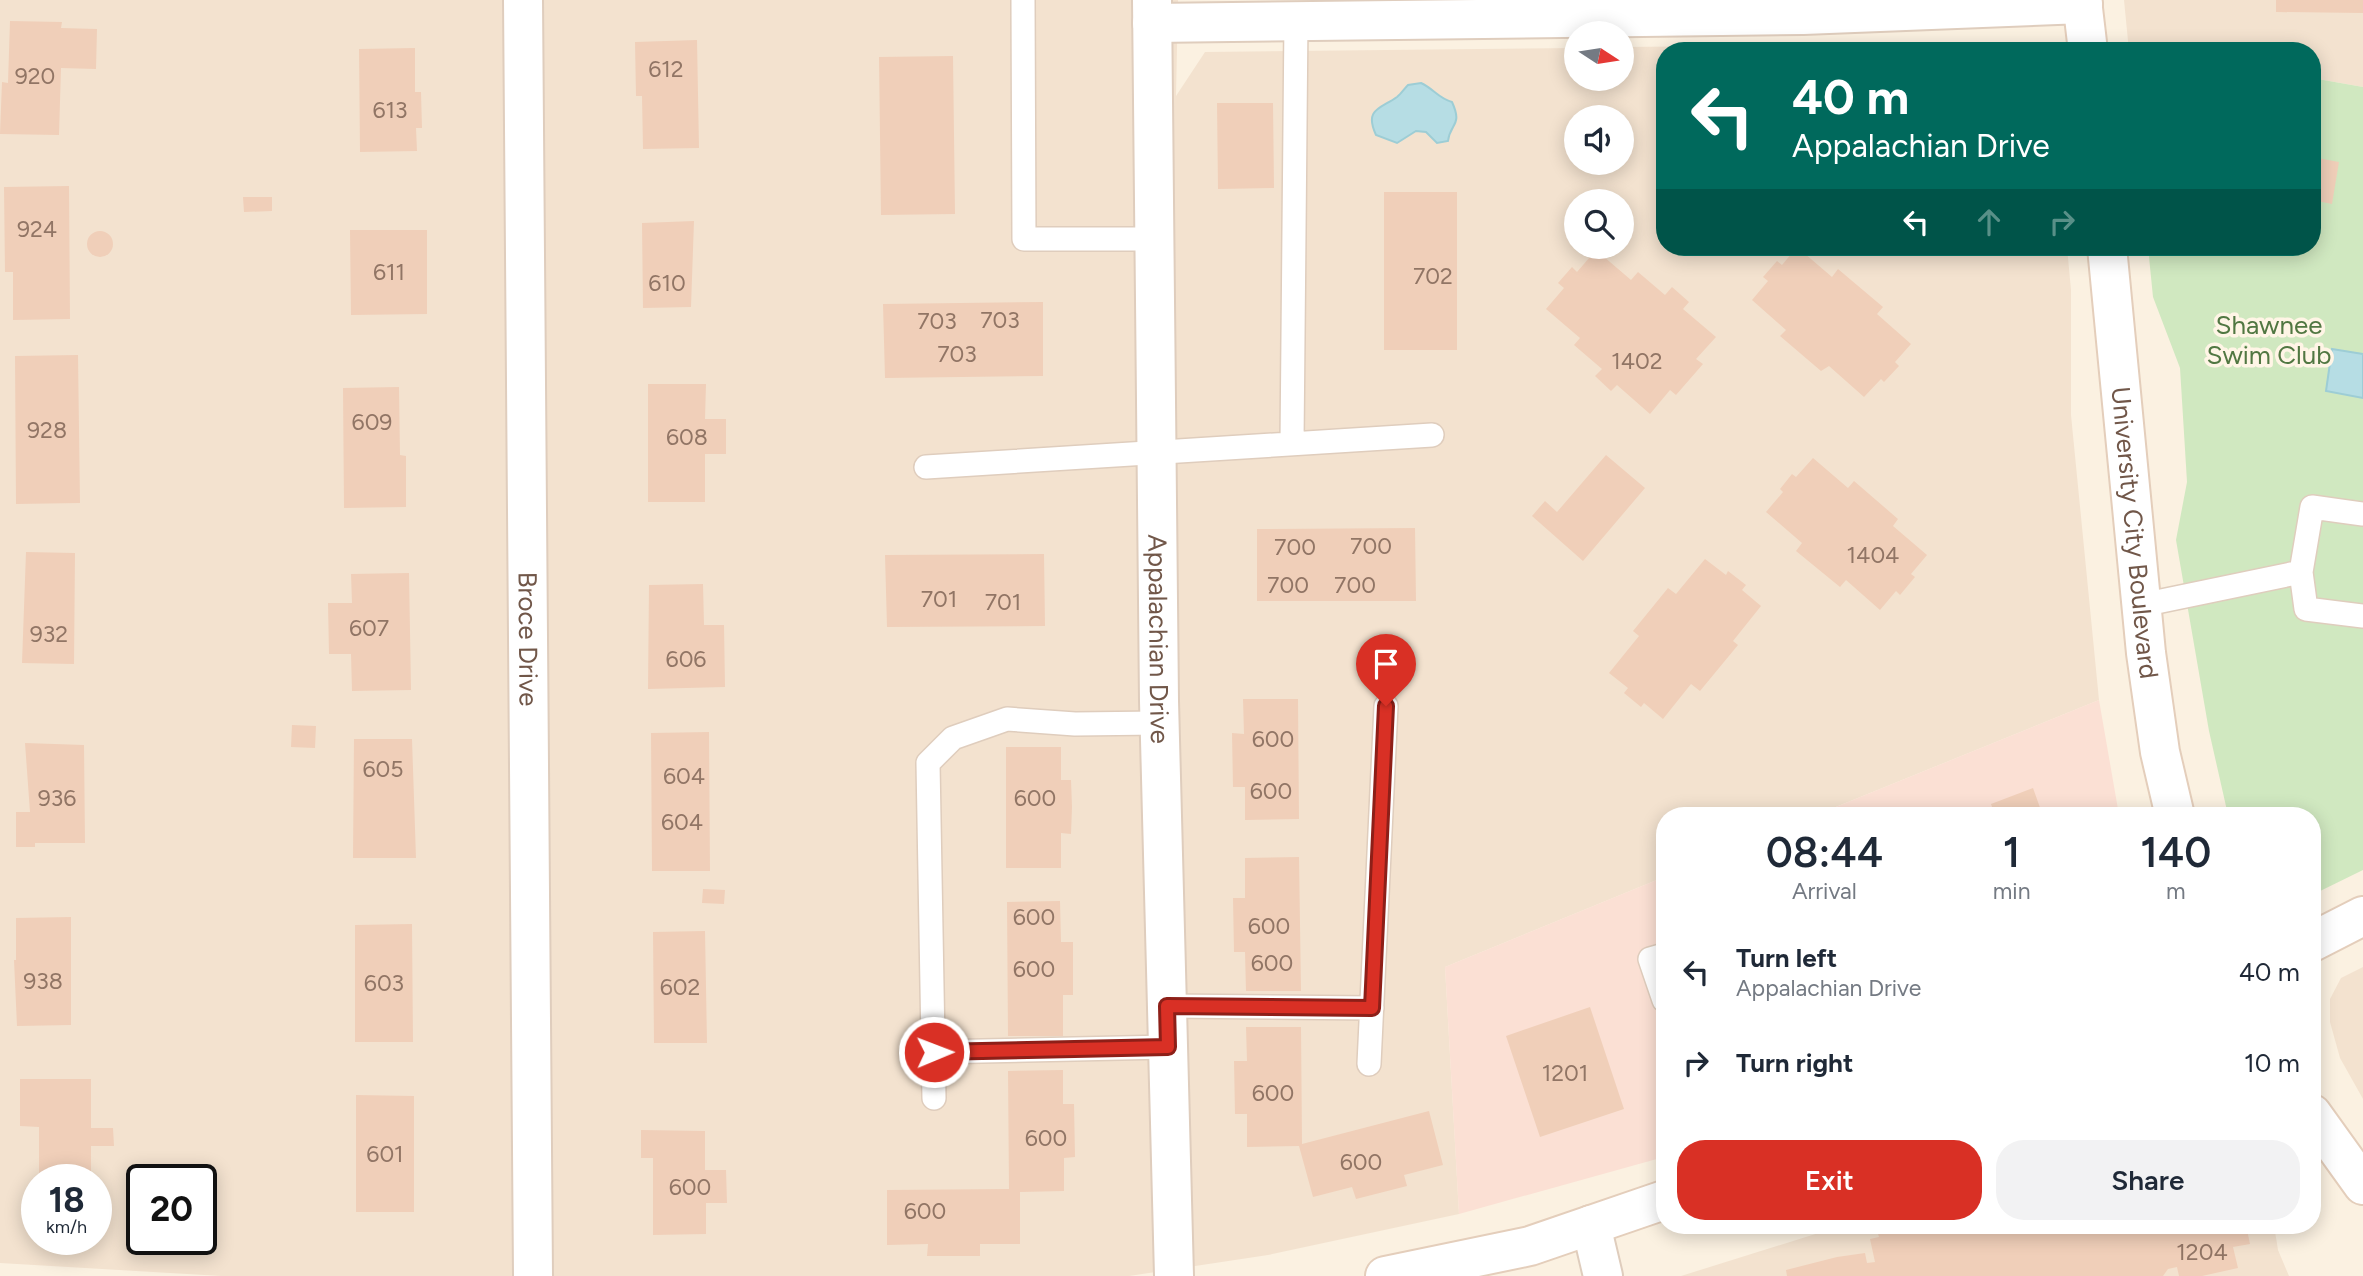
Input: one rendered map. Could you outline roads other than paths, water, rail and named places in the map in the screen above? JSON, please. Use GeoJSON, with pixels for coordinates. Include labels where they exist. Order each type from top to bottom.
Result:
{"type":"FeatureCollection","features":[{"type":"Feature","properties":{"kind":"street","name":"Broce Drive"},"geometry":{"type":"LineString","coordinates":[[523,0],[533,1276]]}},
{"type":"Feature","properties":{"kind":"street"},"geometry":{"type":"LineString","coordinates":[[1152,11],[1296,19],[1776,15],[2083,2],[2087,42]]}},
{"type":"Feature","properties":{"kind":"street","name":"Appalachian Drive"},"geometry":{"type":"LineString","coordinates":[[1152,11],[1159,723],[1174,1276]]}},
{"type":"Feature","properties":{"kind":"street","name":"University City Boulevard"},"geometry":{"type":"LineString","coordinates":[[2108,256],[2154,712],[2173,807]]}},
{"type":"Feature","properties":{"kind":"street"},"geometry":{"type":"LineString","coordinates":[[2321,937],[2363,916]]}},
{"type":"Feature","properties":{"kind":"street"},"geometry":{"type":"LineString","coordinates":[[2321,1127],[2363,1185]]}},
{"type":"Feature","properties":{"kind":"street"},"geometry":{"type":"LineString","coordinates":[[1385,1276],[1530,1246],[1656,1203]]}},
{"type":"Feature","properties":{"kind":"street"},"geometry":{"type":"LineString","coordinates":[[1591,1225],[1603,1276]]}},
{"type":"Feature","properties":{"kind":"lane"},"geometry":{"type":"LineString","coordinates":[[1023,0],[1024,239],[1154,239]]}},
{"type":"Feature","properties":{"kind":"lane"},"geometry":{"type":"LineString","coordinates":[[1292,443],[1296,19]]}},
{"type":"Feature","properties":{"kind":"lane"},"geometry":{"type":"LineString","coordinates":[[926,467],[1432,435]]}},
{"type":"Feature","properties":{"kind":"lane"},"geometry":{"type":"LineString","coordinates":[[2363,514],[2312,508],[2301,572],[2306,609],[2363,616]]}},
{"type":"Feature","properties":{"kind":"lane"},"geometry":{"type":"LineString","coordinates":[[2142,605],[2301,572]]}},
{"type":"Feature","properties":{"kind":"lane"},"geometry":{"type":"LineString","coordinates":[[1369,1064],[1386,706]]}},
{"type":"Feature","properties":{"kind":"lane"},"geometry":{"type":"LineString","coordinates":[[934,1098],[928,763],[953,738],[1007,719],[1075,724],[1159,723]]}},
{"type":"Feature","properties":{"kind":"lane"},"geometry":{"type":"LineString","coordinates":[[1656,957],[1650,959],[1656,977]]}},
{"type":"Feature","properties":{"kind":"lane"},"geometry":{"type":"LineString","coordinates":[[1167,1006],[1372,1008]]}},
{"type":"Feature","properties":{"kind":"lane"},"geometry":{"type":"LineString","coordinates":[[934,1052],[1168,1047]]}},
{"type":"Feature","properties":{"kind":"water"},"geometry":{"type":"Polygon","coordinates":[[[1421,83],[1452,102],[1456,120],[1448,141],[1437,143],[1426,132],[1416,131],[1397,143],[1376,135],[1372,120],[1376,111],[1397,97],[1408,85],[1421,83]]]}},
{"type":"Feature","properties":{"kind":"water"},"geometry":{"type":"Polygon","coordinates":[[[2332,349],[2363,354],[2363,398],[2326,391],[2332,349]]]}},
{"type":"Feature","properties":{"kind":"park label","name":"Shawnee Swim Club"},"geometry":{"type":"Point","coordinates":[2269,340]}}]}
